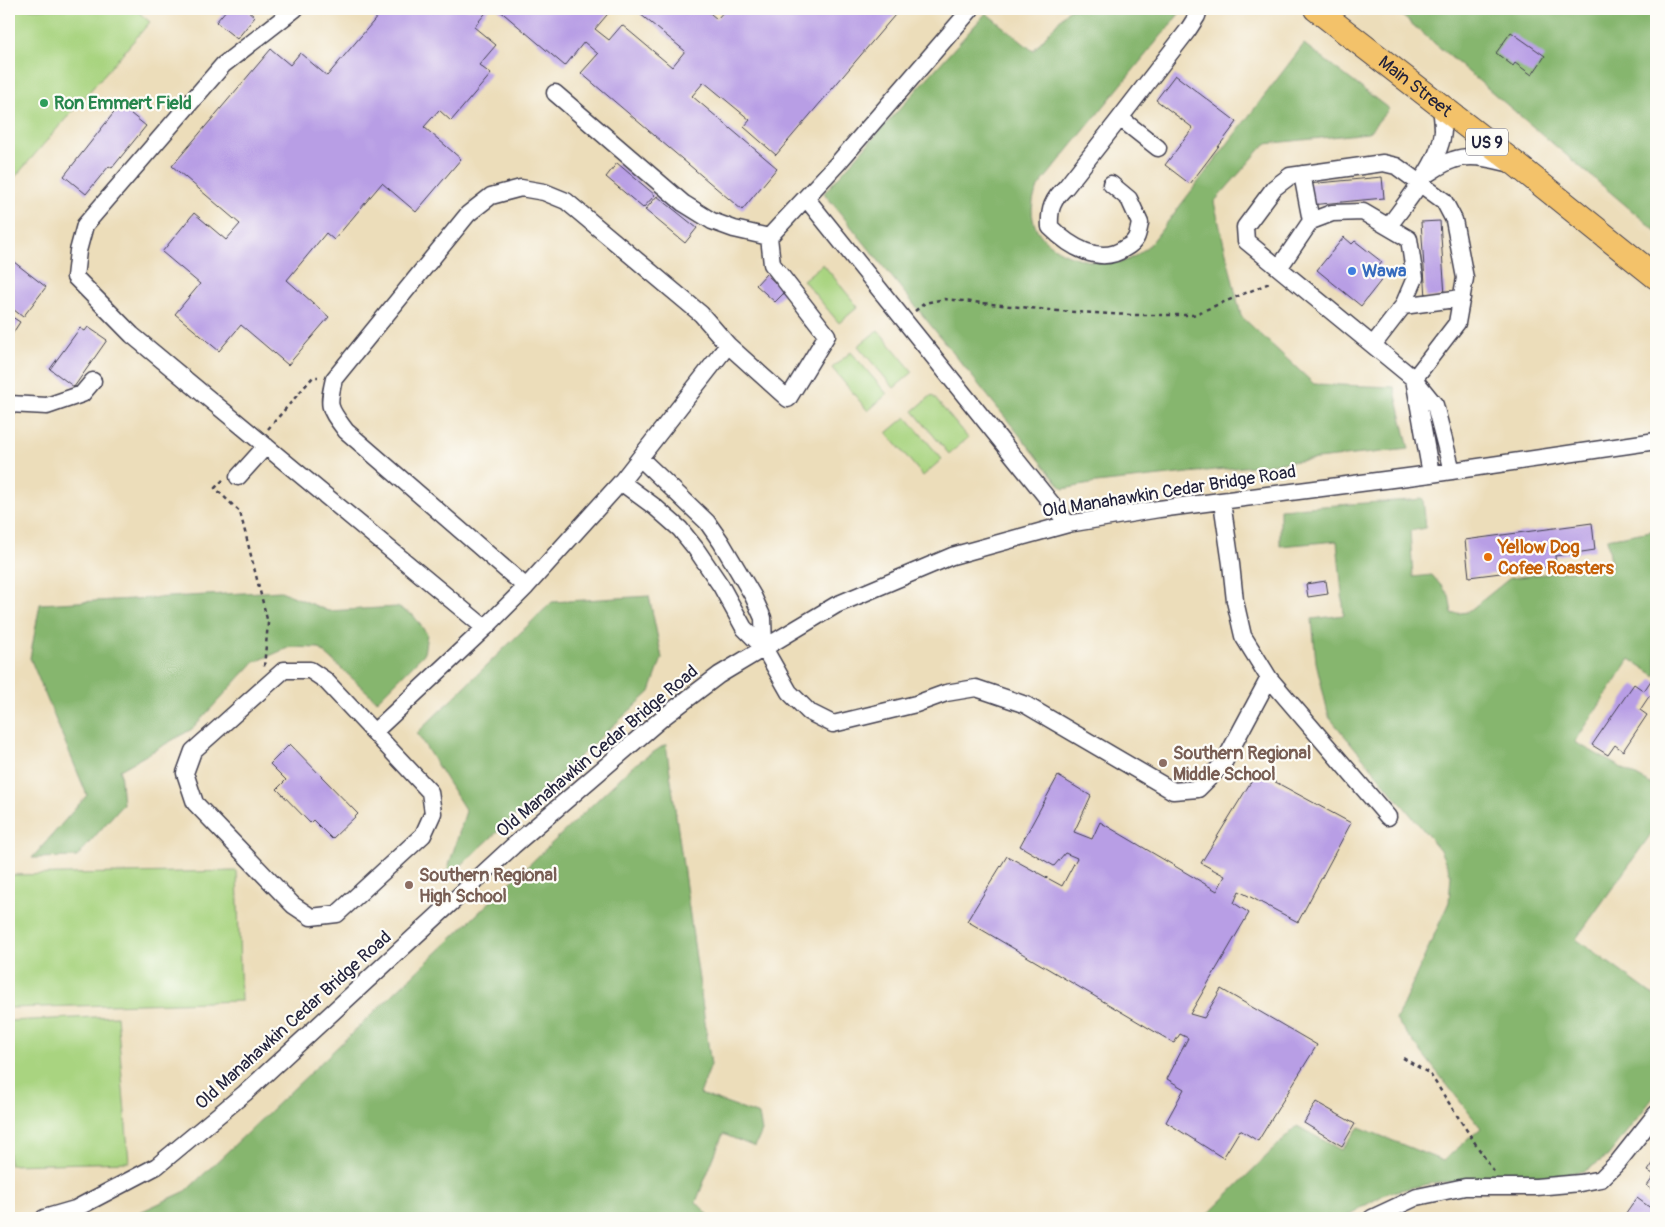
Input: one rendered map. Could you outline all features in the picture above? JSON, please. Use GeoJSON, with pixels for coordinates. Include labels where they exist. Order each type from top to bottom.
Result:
{"type":"FeatureCollection","features":[{"type":"Feature","properties":{"kind":"highway","name":"Main Street"},"geometry":{"type":"LineString","coordinates":[[1316,9],[1517,165],[1656,277]]}},
{"type":"Feature","properties":{"kind":"street"},"geometry":{"type":"LineString","coordinates":[[295,9],[222,64],[85,225],[78,251],[75,277],[132,335],[486,628]]}},
{"type":"Feature","properties":{"kind":"street"},"geometry":{"type":"LineString","coordinates":[[526,587],[346,432],[330,410],[330,394],[334,379],[468,214],[491,196],[521,188],[544,192],[566,201],[701,314],[728,345],[788,399],[827,335],[772,264],[769,237],[845,156],[971,9]]}},
{"type":"Feature","properties":{"kind":"street"},"geometry":{"type":"LineString","coordinates":[[1111,184],[1129,199],[1140,223],[1136,239],[1130,245],[1118,253],[1108,256],[1094,254],[1067,242],[1050,227],[1049,214],[1057,196],[1066,187],[1202,11]]}},
{"type":"Feature","properties":{"kind":"street"},"geometry":{"type":"LineString","coordinates":[[555,92],[683,203],[712,221],[734,229],[769,237]]}},
{"type":"Feature","properties":{"kind":"street"},"geometry":{"type":"LineString","coordinates":[[1389,226],[1422,179],[1439,148],[1443,132],[1441,107]]}},
{"type":"Feature","properties":{"kind":"street"},"geometry":{"type":"LineString","coordinates":[[1120,118],[1158,148]]}},
{"type":"Feature","properties":{"kind":"street"},"geometry":{"type":"LineString","coordinates":[[1422,179],[1452,160],[1468,157],[1480,157],[1517,165]]}},
{"type":"Feature","properties":{"kind":"street"},"geometry":{"type":"LineString","coordinates":[[1431,474],[1414,379],[1457,324],[1465,278],[1454,220],[1444,201],[1422,179],[1396,166],[1383,163],[1290,176],[1274,188],[1245,227],[1246,241],[1414,379],[1435,405],[1452,471]]}},
{"type":"Feature","properties":{"kind":"street"},"geometry":{"type":"LineString","coordinates":[[1302,174],[1311,221]]}},
{"type":"Feature","properties":{"kind":"street"},"geometry":{"type":"LineString","coordinates":[[806,198],[1068,524]]}},
{"type":"Feature","properties":{"kind":"street"},"geometry":{"type":"LineString","coordinates":[[1279,268],[1311,221],[1332,213],[1363,212],[1409,239],[1415,278],[1403,306],[1373,345]]}},
{"type":"Feature","properties":{"kind":"street"},"geometry":{"type":"LineString","coordinates":[[1403,306],[1462,298]]}},
{"type":"Feature","properties":{"kind":"street"},"geometry":{"type":"LineString","coordinates":[[374,732],[486,628],[526,587],[621,482],[728,345]]}},
{"type":"Feature","properties":{"kind":"street"},"geometry":{"type":"LineString","coordinates":[[9,404],[46,406],[82,394],[93,381]]}},
{"type":"Feature","properties":{"kind":"street","name":"Old Manahawkin Cedar Bridge Road"},"geometry":{"type":"LineString","coordinates":[[44,1218],[76,1209],[157,1166],[245,1093],[513,846],[661,719],[719,675],[836,605],[952,556],[1068,524],[1159,509],[1431,474],[1656,441]]}},
{"type":"Feature","properties":{"kind":"street"},"geometry":{"type":"LineString","coordinates":[[232,477],[262,443]]}},
{"type":"Feature","properties":{"kind":"street"},"geometry":{"type":"LineString","coordinates":[[640,458],[707,522],[722,542],[753,596],[763,618],[764,648]]}},
{"type":"Feature","properties":{"kind":"street"},"geometry":{"type":"LineString","coordinates":[[621,482],[656,507],[680,529],[721,586],[744,628],[764,648],[790,692],[809,712],[833,724],[916,704],[946,693],[976,688],[1026,705],[1173,791],[1198,789],[1223,764],[1269,678]]}},
{"type":"Feature","properties":{"kind":"street"},"geometry":{"type":"LineString","coordinates":[[1222,502],[1235,601],[1243,636],[1269,678],[1388,817]]}},
{"type":"Feature","properties":{"kind":"street"},"geometry":{"type":"LineString","coordinates":[[284,670],[310,670],[325,680],[430,792],[433,813],[423,835],[337,914],[311,917],[293,904],[195,803],[184,773],[193,751],[262,688],[284,670]]}},
{"type":"Feature","properties":{"kind":"street"},"geometry":{"type":"LineString","coordinates":[[1372,1218],[1417,1197],[1465,1187],[1544,1186],[1601,1179],[1618,1162],[1656,1114]]}},
{"type":"Feature","properties":{"kind":"path"},"geometry":{"type":"LineString","coordinates":[[904,319],[925,304],[944,299],[1058,311],[1193,315],[1272,282],[1279,268]]}},
{"type":"Feature","properties":{"kind":"path"},"geometry":{"type":"LineString","coordinates":[[262,443],[313,377],[334,379]]}},
{"type":"Feature","properties":{"kind":"path"},"geometry":{"type":"LineString","coordinates":[[232,477],[215,488],[240,512],[268,623],[262,688]]}},
{"type":"Feature","properties":{"kind":"path"},"geometry":{"type":"LineString","coordinates":[[1403,1058],[1430,1074],[1504,1186]]}},
{"type":"Feature","properties":{"kind":"green space","name":"Ron Emmert Field"},"geometry":{"type":"Polygon","coordinates":[[[10,9],[135,9],[150,22],[9,184],[9,11],[10,9]]]}},
{"type":"Feature","properties":{"kind":"green space"},"geometry":{"type":"Polygon","coordinates":[[[1069,9],[1183,9],[1038,187],[1033,202],[1032,214],[1035,225],[1040,235],[1048,243],[1068,255],[1090,261],[1121,262],[1133,257],[1150,244],[1304,44],[1389,109],[1368,133],[1265,144],[1214,202],[1241,316],[1314,384],[1394,387],[1409,449],[1096,483],[1063,489],[824,193],[986,13],[1033,51],[1069,9]]]}},
{"type":"Feature","properties":{"kind":"green space"},"geometry":{"type":"Polygon","coordinates":[[[1394,9],[1656,9],[1656,231],[1394,9]]]}},
{"type":"Feature","properties":{"kind":"green space"},"geometry":{"type":"Polygon","coordinates":[[[823,264],[858,307],[839,323],[803,280],[823,264]]]}},
{"type":"Feature","properties":{"kind":"green space"},"geometry":{"type":"Polygon","coordinates":[[[878,330],[913,372],[894,388],[858,346],[878,330]]]}},
{"type":"Feature","properties":{"kind":"green space"},"geometry":{"type":"Polygon","coordinates":[[[851,352],[887,394],[868,411],[832,368],[851,352]]]}},
{"type":"Feature","properties":{"kind":"green space"},"geometry":{"type":"Polygon","coordinates":[[[932,395],[968,438],[949,454],[913,411],[932,395]]]}},
{"type":"Feature","properties":{"kind":"green space"},"geometry":{"type":"Polygon","coordinates":[[[906,417],[942,459],[923,476],[887,433],[906,417]]]}},
{"type":"Feature","properties":{"kind":"green space"},"geometry":{"type":"Polygon","coordinates":[[[1423,499],[1426,528],[1410,531],[1413,577],[1432,575],[1449,595],[1452,614],[1468,612],[1510,578],[1612,566],[1607,539],[1656,530],[1656,676],[1630,659],[1575,742],[1656,787],[1656,827],[1576,939],[1656,997],[1656,1094],[1608,1156],[1585,1171],[1515,1181],[1438,1182],[1387,1193],[1343,1218],[1204,1218],[1297,1126],[1341,1150],[1359,1127],[1443,1161],[1481,1128],[1396,1020],[1449,902],[1451,875],[1440,850],[1329,717],[1316,662],[1312,619],[1344,615],[1337,541],[1280,546],[1280,509],[1423,499]]]}},
{"type":"Feature","properties":{"kind":"green space"},"geometry":{"type":"Polygon","coordinates":[[[281,591],[328,611],[397,607],[413,615],[427,634],[424,654],[377,701],[319,648],[290,647],[253,663],[192,729],[120,770],[123,804],[77,857],[32,858],[87,795],[30,658],[40,604],[281,591]]]}},
{"type":"Feature","properties":{"kind":"green space"},"geometry":{"type":"Polygon","coordinates":[[[649,596],[662,658],[650,692],[444,881],[466,811],[417,733],[552,602],[649,596]]]}},
{"type":"Feature","properties":{"kind":"green space"},"geometry":{"type":"Polygon","coordinates":[[[666,744],[711,1065],[700,1094],[759,1115],[762,1131],[755,1147],[723,1134],[696,1202],[712,1218],[127,1218],[186,1191],[634,765],[666,744]]]}},
{"type":"Feature","properties":{"kind":"green space"},"geometry":{"type":"Polygon","coordinates":[[[237,871],[241,1001],[9,1008],[9,875],[237,871]]]}},
{"type":"Feature","properties":{"kind":"green space"},"geometry":{"type":"Polygon","coordinates":[[[117,1016],[129,1162],[9,1165],[9,1021],[117,1016]]]}},
{"type":"Feature","properties":{"kind":"building"},"geometry":{"type":"Polygon","coordinates":[[[227,9],[246,9],[255,17],[237,39],[216,22],[227,9]]]}},
{"type":"Feature","properties":{"kind":"building"},"geometry":{"type":"Polygon","coordinates":[[[384,9],[489,9],[474,27],[496,45],[479,65],[491,74],[451,121],[439,110],[424,127],[461,159],[416,212],[382,183],[334,240],[326,233],[287,280],[329,317],[288,365],[241,325],[219,351],[175,314],[200,284],[162,252],[194,213],[226,240],[240,224],[172,166],[271,49],[290,65],[300,53],[327,76],[384,9]]]}},
{"type":"Feature","properties":{"kind":"building"},"geometry":{"type":"Polygon","coordinates":[[[498,9],[612,9],[595,29],[609,40],[622,25],[672,67],[685,51],[634,9],[705,9],[717,19],[726,9],[900,9],[776,155],[744,127],[750,120],[704,82],[692,96],[777,168],[742,210],[581,73],[598,54],[584,42],[565,66],[498,9]]]}},
{"type":"Feature","properties":{"kind":"building"},"geometry":{"type":"Polygon","coordinates":[[[1511,32],[1545,56],[1532,75],[1515,63],[1513,66],[1496,53],[1511,32]]]}},
{"type":"Feature","properties":{"kind":"building"},"geometry":{"type":"Polygon","coordinates":[[[1175,75],[1237,122],[1190,184],[1165,165],[1193,128],[1156,100],[1175,75]]]}},
{"type":"Feature","properties":{"kind":"building"},"geometry":{"type":"Polygon","coordinates":[[[120,105],[146,126],[112,168],[109,166],[86,194],[64,176],[120,105]]]}},
{"type":"Feature","properties":{"kind":"building"},"geometry":{"type":"Polygon","coordinates":[[[617,163],[655,195],[643,208],[606,177],[617,163]]]}},
{"type":"Feature","properties":{"kind":"building"},"geometry":{"type":"Polygon","coordinates":[[[1382,177],[1384,198],[1310,205],[1308,184],[1382,177]]]}},
{"type":"Feature","properties":{"kind":"building"},"geometry":{"type":"Polygon","coordinates":[[[657,196],[697,228],[685,243],[645,210],[657,196]]]}},
{"type":"Feature","properties":{"kind":"building"},"geometry":{"type":"Polygon","coordinates":[[[1440,221],[1445,296],[1426,298],[1421,222],[1440,221]]]}},
{"type":"Feature","properties":{"kind":"building","name":"Wawa"},"geometry":{"type":"Polygon","coordinates":[[[1344,237],[1352,244],[1355,241],[1382,262],[1379,266],[1387,273],[1361,306],[1317,270],[1344,237]]]}},
{"type":"Feature","properties":{"kind":"building"},"geometry":{"type":"Polygon","coordinates":[[[14,262],[46,287],[23,317],[9,306],[9,268],[14,262]]]}},
{"type":"Feature","properties":{"kind":"building"},"geometry":{"type":"Polygon","coordinates":[[[766,274],[785,292],[775,302],[756,285],[766,274]]]}},
{"type":"Feature","properties":{"kind":"building"},"geometry":{"type":"Polygon","coordinates":[[[9,315],[20,322],[9,339],[9,315]]]}},
{"type":"Feature","properties":{"kind":"building"},"geometry":{"type":"Polygon","coordinates":[[[88,327],[107,340],[74,387],[50,369],[80,328],[85,331],[88,327]]]}},
{"type":"Feature","properties":{"kind":"building"},"geometry":{"type":"Polygon","coordinates":[[[1592,523],[1595,550],[1555,556],[1556,566],[1469,577],[1465,540],[1592,523]]]}},
{"type":"Feature","properties":{"kind":"building"},"geometry":{"type":"Polygon","coordinates":[[[1326,581],[1328,594],[1308,597],[1306,584],[1326,581]]]}},
{"type":"Feature","properties":{"kind":"building"},"geometry":{"type":"Polygon","coordinates":[[[1652,679],[1656,682],[1656,700],[1650,695],[1640,710],[1647,715],[1623,751],[1615,745],[1608,755],[1592,745],[1634,684],[1644,691],[1652,679]]]}},
{"type":"Feature","properties":{"kind":"building"},"geometry":{"type":"Polygon","coordinates":[[[290,744],[358,814],[332,839],[313,820],[310,823],[277,789],[286,780],[270,764],[290,744]]]}},
{"type":"Feature","properties":{"kind":"building"},"geometry":{"type":"Polygon","coordinates":[[[1257,772],[1351,823],[1298,922],[1239,891],[1234,903],[1249,913],[1190,1014],[1204,1018],[1221,989],[1317,1045],[1258,1141],[1240,1130],[1223,1158],[1166,1122],[1184,1089],[1167,1079],[1188,1038],[1180,1034],[1174,1043],[967,921],[1007,856],[1062,886],[1077,858],[1065,853],[1054,866],[1020,846],[1058,776],[1091,796],[1074,832],[1092,839],[1100,822],[1217,891],[1225,876],[1201,863],[1257,772]]]}},
{"type":"Feature","properties":{"kind":"building"},"geometry":{"type":"Polygon","coordinates":[[[1316,1102],[1355,1124],[1342,1146],[1304,1123],[1316,1102]]]}},
{"type":"Feature","properties":{"kind":"building"},"geometry":{"type":"Polygon","coordinates":[[[1656,1159],[1656,1192],[1647,1186],[1655,1175],[1648,1171],[1656,1159]]]}},
{"type":"Feature","properties":{"kind":"building"},"geometry":{"type":"Polygon","coordinates":[[[1637,1198],[1656,1212],[1656,1218],[1623,1218],[1637,1198]]]}},
{"type":"Feature","properties":{"kind":"place","name":"Ron Emmert Field"},"geometry":{"type":"Point","coordinates":[44,103]}},
{"type":"Feature","properties":{"kind":"place","name":"Wawa"},"geometry":{"type":"Point","coordinates":[1352,271]}},
{"type":"Feature","properties":{"kind":"place","name":"Yellow Dog Cofee Roasters"},"geometry":{"type":"Point","coordinates":[1488,557]}},
{"type":"Feature","properties":{"kind":"place","name":"Southern Regional Middle School"},"geometry":{"type":"Point","coordinates":[1163,763]}},
{"type":"Feature","properties":{"kind":"place","name":"Southern Regional High School"},"geometry":{"type":"Point","coordinates":[409,885]}}]}
